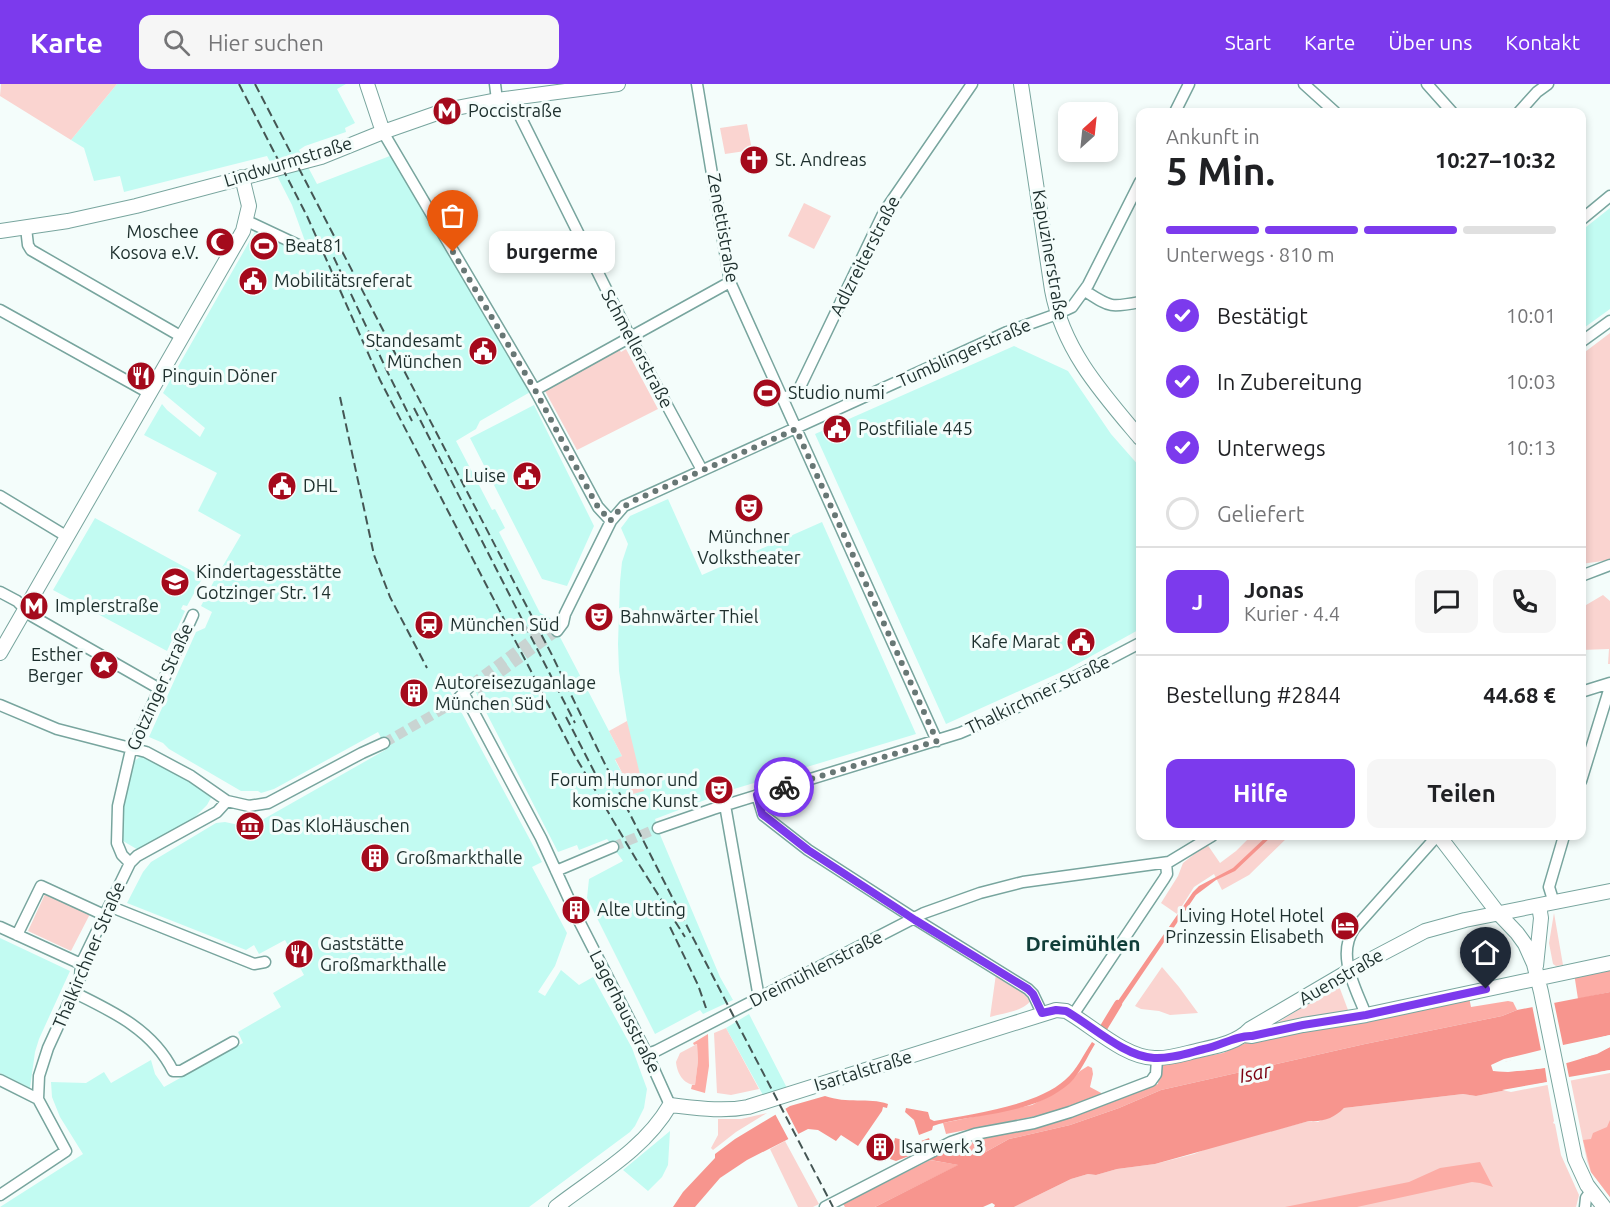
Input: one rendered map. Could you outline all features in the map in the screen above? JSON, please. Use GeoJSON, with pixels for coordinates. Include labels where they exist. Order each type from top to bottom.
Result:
{"type":"FeatureCollection","features":[{"type":"Feature","properties":{"kind":"main road"},"geometry":{"type":"LineString","coordinates":[[367,84],[383,132]]}},
{"type":"Feature","properties":{"kind":"main road","name":"Lindwurmstraße"},"geometry":{"type":"LineString","coordinates":[[0,231],[69,221],[169,198],[244,185],[446,110],[504,99],[618,84]]}},
{"type":"Feature","properties":{"kind":"main road","name":"Kapuzinerstraße"},"geometry":{"type":"LineString","coordinates":[[1021,84],[1052,290],[1058,314],[1066,337],[1080,362],[1136,433]]}},
{"type":"Feature","properties":{"kind":"main road"},"geometry":{"type":"LineString","coordinates":[[0,653],[238,241],[247,221],[249,206],[244,185]]}},
{"type":"Feature","properties":{"kind":"main road"},"geometry":{"type":"LineString","coordinates":[[1441,840],[1498,913],[1517,933],[1528,951],[1543,1003],[1573,1153],[1591,1191],[1604,1207]]}},
{"type":"Feature","properties":{"kind":"main road","name":"Auenstraße"},"geometry":{"type":"LineString","coordinates":[[1047,1012],[1062,1010],[1131,1052],[1157,1059],[1216,1047],[1244,1035],[1250,1029],[1349,971],[1425,931],[1458,921],[1610,891]]}},
{"type":"Feature","properties":{"kind":"main road"},"geometry":{"type":"LineString","coordinates":[[1536,973],[1541,918],[1539,906]]}},
{"type":"Feature","properties":{"kind":"main road"},"geometry":{"type":"LineString","coordinates":[[1244,1035],[1252,1036],[1366,1015],[1536,973],[1610,963]]}},
{"type":"Feature","properties":{"kind":"main road","name":"Isartalstraße"},"geometry":{"type":"LineString","coordinates":[[670,1105],[714,1110],[748,1107],[962,1041],[1047,1012]]}},
{"type":"Feature","properties":{"kind":"main road"},"geometry":{"type":"LineString","coordinates":[[556,1207],[638,1146],[660,1123],[670,1105]]}},
{"type":"Feature","properties":{"kind":"street","name":"Schmellerstraße"},"geometry":{"type":"LineString","coordinates":[[495,84],[702,470]]}},
{"type":"Feature","properties":{"kind":"street","name":"Zenettistraße"},"geometry":{"type":"LineString","coordinates":[[697,84],[730,282],[796,429]]}},
{"type":"Feature","properties":{"kind":"street","name":"Adlzreiterstraße"},"geometry":{"type":"LineString","coordinates":[[784,398],[796,392],[800,387],[884,212],[972,84]]}},
{"type":"Feature","properties":{"kind":"street"},"geometry":{"type":"LineString","coordinates":[[1177,108],[1189,84]]}},
{"type":"Feature","properties":{"kind":"street"},"geometry":{"type":"LineString","coordinates":[[1304,84],[1331,108]]}},
{"type":"Feature","properties":{"kind":"street"},"geometry":{"type":"LineString","coordinates":[[1427,84],[1448,108]]}},
{"type":"Feature","properties":{"kind":"street"},"geometry":{"type":"LineString","coordinates":[[1523,108],[1548,84]]}},
{"type":"Feature","properties":{"kind":"street"},"geometry":{"type":"LineString","coordinates":[[383,132],[535,390],[596,504],[610,521]]}},
{"type":"Feature","properties":{"kind":"street","name":"Tumblingerstraße"},"geometry":{"type":"LineString","coordinates":[[555,628],[565,614],[616,513],[628,504],[702,470],[1007,332],[1058,314],[1072,306],[1085,291],[1136,190]]}},
{"type":"Feature","properties":{"kind":"street"},"geometry":{"type":"LineString","coordinates":[[1586,216],[1610,196]]}},
{"type":"Feature","properties":{"kind":"street"},"geometry":{"type":"LineString","coordinates":[[247,221],[298,245]]}},
{"type":"Feature","properties":{"kind":"street"},"geometry":{"type":"LineString","coordinates":[[26,228],[28,245],[31,250],[182,337]]}},
{"type":"Feature","properties":{"kind":"street"},"geometry":{"type":"LineString","coordinates":[[535,390],[730,282]]}},
{"type":"Feature","properties":{"kind":"street"},"geometry":{"type":"LineString","coordinates":[[1085,291],[1110,306],[1136,303]]}},
{"type":"Feature","properties":{"kind":"street"},"geometry":{"type":"LineString","coordinates":[[0,310],[149,393]]}},
{"type":"Feature","properties":{"kind":"street"},"geometry":{"type":"LineString","coordinates":[[1586,338],[1610,321]]}},
{"type":"Feature","properties":{"kind":"street"},"geometry":{"type":"LineString","coordinates":[[796,429],[937,741]]}},
{"type":"Feature","properties":{"kind":"street"},"geometry":{"type":"LineString","coordinates":[[0,496],[66,536]]}},
{"type":"Feature","properties":{"kind":"street"},"geometry":{"type":"LineString","coordinates":[[1586,574],[1610,565]]}},
{"type":"Feature","properties":{"kind":"street"},"geometry":{"type":"LineString","coordinates":[[0,591],[16,601],[32,616],[158,688]]}},
{"type":"Feature","properties":{"kind":"street","name":"Gotzinger Straße"},"geometry":{"type":"LineString","coordinates":[[130,863],[122,855],[117,843],[118,806],[132,748],[193,615]]}},
{"type":"Feature","properties":{"kind":"street","name":"Thalkirchner Straße"},"geometry":{"type":"LineString","coordinates":[[658,828],[757,795],[937,741],[1000,717],[1136,645]]}},
{"type":"Feature","properties":{"kind":"street"},"geometry":{"type":"LineString","coordinates":[[1586,691],[1610,685]]}},
{"type":"Feature","properties":{"kind":"street"},"geometry":{"type":"LineString","coordinates":[[1586,764],[1610,685]]}},
{"type":"Feature","properties":{"kind":"street"},"geometry":{"type":"LineString","coordinates":[[474,687],[457,698],[556,871],[573,908]]}},
{"type":"Feature","properties":{"kind":"street"},"geometry":{"type":"LineString","coordinates":[[0,705],[57,729],[146,752],[162,759],[227,801],[249,806],[268,803],[382,741]]}},
{"type":"Feature","properties":{"kind":"street"},"geometry":{"type":"LineString","coordinates":[[757,795],[762,814],[808,850],[915,920],[1028,989],[1047,1012]]}},
{"type":"Feature","properties":{"kind":"street","name":"Thalkirchner Straße"},"geometry":{"type":"LineString","coordinates":[[38,1099],[39,1076],[44,1058],[81,973],[81,964],[130,863],[137,856],[216,812],[227,801]]}},
{"type":"Feature","properties":{"kind":"street"},"geometry":{"type":"LineString","coordinates":[[725,805],[759,998]]}},
{"type":"Feature","properties":{"kind":"street"},"geometry":{"type":"LineString","coordinates":[[1073,1015],[1164,879],[1167,874],[1166,863],[1205,840]]}},
{"type":"Feature","properties":{"kind":"street"},"geometry":{"type":"LineString","coordinates":[[1366,1015],[1349,971],[1347,945],[1351,934],[1434,840]]}},
{"type":"Feature","properties":{"kind":"street"},"geometry":{"type":"LineString","coordinates":[[1554,903],[1549,887],[1563,840]]}},
{"type":"Feature","properties":{"kind":"street"},"geometry":{"type":"LineString","coordinates":[[556,871],[613,847]]}},
{"type":"Feature","properties":{"kind":"street","name":"Dreimühlenstraße"},"geometry":{"type":"LineString","coordinates":[[647,1054],[924,914],[980,893],[1023,882],[1166,863]]}},
{"type":"Feature","properties":{"kind":"street"},"geometry":{"type":"LineString","coordinates":[[17,935],[41,886],[254,964],[265,962]]}},
{"type":"Feature","properties":{"kind":"street","name":"Lagerhausstraße"},"geometry":{"type":"LineString","coordinates":[[578,919],[647,1054],[670,1105]]}},
{"type":"Feature","properties":{"kind":"street"},"geometry":{"type":"LineString","coordinates":[[0,927],[81,964]]}},
{"type":"Feature","properties":{"kind":"street"},"geometry":{"type":"LineString","coordinates":[[73,992],[135,1026],[158,1046],[173,1071],[181,1071],[233,1042]]}},
{"type":"Feature","properties":{"kind":"street"},"geometry":{"type":"LineString","coordinates":[[825,1207],[946,1145],[975,1134],[1018,1127],[1061,1115],[1150,1081],[1156,1074],[1157,1059]]}},
{"type":"Feature","properties":{"kind":"street"},"geometry":{"type":"LineString","coordinates":[[0,1080],[38,1099],[66,1151],[0,1195]]}},
{"type":"Feature","properties":{"kind":"street"},"geometry":{"type":"LineString","coordinates":[[1585,1207],[1586,1198],[1591,1191]]}},
{"type":"Feature","properties":{"kind":"shaded area"},"geometry":{"type":"Polygon","coordinates":[[[1,84],[117,84],[71,140],[0,96],[1,84]]]}},
{"type":"Feature","properties":{"kind":"shaded area"},"geometry":{"type":"Polygon","coordinates":[[[117,84],[346,84],[337,89],[355,123],[345,128],[346,132],[299,150],[317,184],[395,154],[532,391],[480,421],[476,429],[456,441],[492,510],[495,509],[505,528],[499,532],[540,613],[550,618],[622,756],[615,760],[633,794],[644,790],[630,740],[619,671],[620,582],[622,562],[628,544],[621,528],[630,516],[668,499],[702,575],[822,522],[916,734],[734,789],[655,819],[720,977],[733,1000],[703,1014],[700,1010],[655,1034],[587,898],[589,879],[623,861],[607,839],[579,850],[577,845],[558,852],[469,679],[450,691],[542,862],[532,867],[567,933],[555,966],[538,992],[545,996],[561,970],[579,985],[593,977],[632,1048],[647,1089],[644,1108],[630,1132],[529,1207],[0,1207],[83,1154],[60,1117],[52,1097],[51,1082],[86,1083],[104,1072],[111,1083],[151,1060],[155,1074],[164,1087],[243,1043],[238,1032],[281,1007],[273,993],[304,975],[285,940],[259,954],[254,945],[246,950],[127,903],[143,872],[151,862],[216,823],[225,822],[239,825],[242,828],[253,822],[255,824],[387,749],[378,732],[274,789],[261,793],[241,791],[169,749],[163,743],[149,737],[196,632],[205,628],[212,612],[201,606],[241,535],[198,511],[217,473],[144,435],[162,404],[200,437],[205,428],[163,393],[261,221],[306,244],[292,205],[267,156],[124,192],[120,176],[94,181],[84,148],[71,140],[117,84]]]}},
{"type":"Feature","properties":{"kind":"shaded area"},"geometry":{"type":"Polygon","coordinates":[[[747,124],[752,150],[725,154],[720,128],[747,124]]]}},
{"type":"Feature","properties":{"kind":"shaded area"},"geometry":{"type":"Polygon","coordinates":[[[804,203],[831,216],[814,249],[788,236],[804,203]]]}},
{"type":"Feature","properties":{"kind":"shaded area"},"geometry":{"type":"Polygon","coordinates":[[[1610,208],[1610,309],[1586,326],[1586,227],[1610,208]]]}},
{"type":"Feature","properties":{"kind":"shaded area"},"geometry":{"type":"Polygon","coordinates":[[[1610,333],[1610,560],[1586,563],[1586,351],[1610,333]]]}},
{"type":"Feature","properties":{"kind":"shaded area"},"geometry":{"type":"Polygon","coordinates":[[[1014,346],[1068,371],[1111,434],[1136,462],[1136,631],[1068,669],[946,724],[815,434],[1014,346]]]}},
{"type":"Feature","properties":{"kind":"shaded area"},"geometry":{"type":"Polygon","coordinates":[[[618,348],[621,352],[626,349],[658,409],[577,450],[545,391],[618,348]]]}},
{"type":"Feature","properties":{"kind":"shaded area"},"geometry":{"type":"Polygon","coordinates":[[[534,405],[594,526],[567,586],[542,579],[470,438],[534,405]]]}},
{"type":"Feature","properties":{"kind":"shaded area"},"geometry":{"type":"Polygon","coordinates":[[[95,518],[203,577],[187,606],[183,605],[181,609],[185,611],[167,651],[53,590],[95,518]]]}},
{"type":"Feature","properties":{"kind":"shaded area"},"geometry":{"type":"Polygon","coordinates":[[[1603,595],[1610,601],[1610,664],[1608,664],[1609,649],[1586,650],[1586,605],[1603,595]]]}},
{"type":"Feature","properties":{"kind":"shaded area"},"geometry":{"type":"Polygon","coordinates":[[[627,721],[644,791],[633,794],[615,759],[622,756],[609,731],[627,721]]]}},
{"type":"Feature","properties":{"kind":"shaded area"},"geometry":{"type":"Polygon","coordinates":[[[142,755],[213,794],[207,805],[194,818],[140,851],[123,841],[123,807],[132,763],[142,755]]]}},
{"type":"Feature","properties":{"kind":"shaded area"},"geometry":{"type":"Polygon","coordinates":[[[1247,840],[1285,840],[1249,875],[1222,890],[1214,874],[1194,887],[1177,914],[1161,903],[1178,876],[1183,863],[1207,844],[1220,863],[1247,840]]]}},
{"type":"Feature","properties":{"kind":"shaded area"},"geometry":{"type":"Polygon","coordinates":[[[46,892],[90,914],[71,951],[28,931],[46,892]]]}},
{"type":"Feature","properties":{"kind":"shaded area"},"geometry":{"type":"Polygon","coordinates":[[[1554,913],[1563,965],[1556,966],[1553,964],[1549,943],[1554,913]]]}},
{"type":"Feature","properties":{"kind":"shaded area"},"geometry":{"type":"Polygon","coordinates":[[[0,938],[70,971],[39,1039],[30,1088],[0,1073],[0,938]]]}},
{"type":"Feature","properties":{"kind":"shaded area"},"geometry":{"type":"Polygon","coordinates":[[[1162,967],[1198,1013],[1170,1015],[1135,1006],[1162,967]]]}},
{"type":"Feature","properties":{"kind":"shaded area"},"geometry":{"type":"Polygon","coordinates":[[[1610,967],[1610,992],[1578,999],[1574,973],[1610,967]]]}},
{"type":"Feature","properties":{"kind":"shaded area"},"geometry":{"type":"Polygon","coordinates":[[[996,974],[1032,998],[1020,1009],[990,1017],[996,974]]]}},
{"type":"Feature","properties":{"kind":"shaded area"},"geometry":{"type":"Polygon","coordinates":[[[1339,986],[1348,1010],[1277,1023],[1309,1003],[1317,1001],[1339,986]]]}},
{"type":"Feature","properties":{"kind":"shaded area"},"geometry":{"type":"Polygon","coordinates":[[[1469,997],[1471,1007],[1508,1001],[1513,1002],[1517,1010],[1502,1016],[1161,1090],[1070,1125],[1009,1139],[982,1154],[955,1147],[962,1142],[1158,1084],[1160,1065],[1223,1053],[1271,1036],[1469,997]]]}},
{"type":"Feature","properties":{"kind":"shaded area"},"geometry":{"type":"Polygon","coordinates":[[[749,1014],[787,1088],[763,1095],[726,1028],[749,1014]]]}},
{"type":"Feature","properties":{"kind":"shaded area"},"geometry":{"type":"Polygon","coordinates":[[[726,1028],[759,1089],[731,1095],[717,1093],[714,1033],[726,1028]]]}},
{"type":"Feature","properties":{"kind":"shaded area"},"geometry":{"type":"Polygon","coordinates":[[[708,1034],[709,1066],[705,1093],[691,1089],[692,1085],[695,1085],[698,1061],[697,1044],[693,1043],[708,1034]]]}},
{"type":"Feature","properties":{"kind":"shaded area"},"geometry":{"type":"Polygon","coordinates":[[[697,1044],[698,1061],[695,1085],[687,1083],[681,1077],[676,1062],[680,1053],[697,1044]]]}},
{"type":"Feature","properties":{"kind":"shaded area"},"geometry":{"type":"Polygon","coordinates":[[[1088,1066],[1092,1068],[1093,1074],[1090,1087],[1103,1094],[1046,1114],[946,1134],[943,1123],[1032,1105],[1055,1093],[1088,1066]]]}},
{"type":"Feature","properties":{"kind":"shaded area"},"geometry":{"type":"Polygon","coordinates":[[[1610,1070],[1610,1197],[1591,1172],[1587,1161],[1570,1077],[1610,1070]]]}},
{"type":"Feature","properties":{"kind":"shaded area"},"geometry":{"type":"Polygon","coordinates":[[[1547,1082],[1553,1123],[1561,1155],[1579,1195],[1576,1207],[1014,1207],[1071,1179],[1088,1174],[1096,1175],[1117,1169],[1155,1164],[1309,1121],[1318,1122],[1344,1108],[1463,1094],[1476,1096],[1547,1082]]]}},
{"type":"Feature","properties":{"kind":"shaded area"},"geometry":{"type":"Polygon","coordinates":[[[767,1113],[736,1132],[713,1150],[711,1148],[718,1135],[718,1119],[741,1119],[767,1113]]]}},
{"type":"Feature","properties":{"kind":"shaded area"},"geometry":{"type":"Polygon","coordinates":[[[1610,1120],[1610,1197],[1591,1172],[1583,1140],[1591,1139],[1593,1133],[1607,1127],[1610,1120]]]}},
{"type":"Feature","properties":{"kind":"shaded area"},"geometry":{"type":"Polygon","coordinates":[[[670,1131],[668,1165],[662,1177],[648,1191],[623,1170],[670,1131]]]}},
{"type":"Feature","properties":{"kind":"shaded area"},"geometry":{"type":"Polygon","coordinates":[[[785,1141],[819,1204],[813,1207],[798,1207],[770,1149],[785,1141]]]}},
{"type":"Feature","properties":{"kind":"shaded area"},"geometry":{"type":"Polygon","coordinates":[[[930,1160],[959,1165],[875,1207],[845,1207],[843,1204],[930,1160]]]}},
{"type":"Feature","properties":{"kind":"shaded area"},"geometry":{"type":"Polygon","coordinates":[[[1480,1162],[1493,1187],[1472,1182],[1357,1207],[1285,1207],[1409,1182],[1440,1168],[1480,1162]]]}},
{"type":"Feature","properties":{"kind":"water"},"geometry":{"type":"Polygon","coordinates":[[[1263,840],[1268,840],[1235,871],[1216,880],[1196,895],[1115,1014],[1111,1011],[1193,892],[1199,886],[1233,868],[1263,840]]]}},
{"type":"Feature","properties":{"kind":"water","name":"Isar"},"geometry":{"type":"Polygon","coordinates":[[[1610,992],[1610,1035],[1492,1065],[1494,1071],[1538,1069],[1568,1063],[1610,1047],[1610,1070],[1476,1096],[1463,1094],[1344,1108],[1324,1120],[1309,1121],[1155,1164],[1117,1169],[1096,1175],[1088,1174],[1071,1179],[1014,1207],[994,1207],[992,1203],[983,1207],[875,1207],[958,1165],[909,1156],[896,1161],[890,1159],[895,1138],[916,1143],[929,1138],[931,1145],[982,1154],[1009,1139],[1070,1125],[1161,1090],[1502,1016],[1517,1010],[1610,992]]]}},
{"type":"Feature","properties":{"kind":"water"},"geometry":{"type":"Polygon","coordinates":[[[1092,1042],[1095,1044],[1070,1083],[1041,1101],[1025,1107],[939,1124],[933,1126],[932,1130],[919,1135],[914,1120],[905,1112],[906,1108],[928,1112],[930,1119],[934,1121],[1021,1103],[1053,1089],[1065,1080],[1092,1042]]]}},
{"type":"Feature","properties":{"kind":"water"},"geometry":{"type":"Polygon","coordinates":[[[825,1096],[841,1100],[888,1104],[887,1108],[883,1107],[858,1146],[841,1135],[836,1141],[818,1130],[808,1129],[747,1160],[720,1178],[695,1207],[673,1207],[683,1192],[715,1158],[715,1154],[735,1139],[790,1106],[825,1096]]]}},
{"type":"Feature","properties":{"kind":"pier"},"geometry":{"type":"Polygon","coordinates":[[[1554,1002],[1563,1045],[1610,1035],[1610,1038],[1505,1062],[1496,1068],[1508,1069],[1544,1064],[1596,1051],[1610,1044],[1610,1047],[1597,1054],[1566,1062],[1569,1077],[1610,1070],[1610,1073],[1511,1092],[1502,1090],[1547,1082],[1545,1068],[1508,1072],[1493,1071],[1491,1065],[1504,1059],[1541,1050],[1532,1005],[1554,1002]]]}},
{"type":"Feature","properties":{"kind":"pier"},"geometry":{"type":"Polygon","coordinates":[[[784,1106],[800,1137],[790,1142],[774,1112],[784,1106]]]}},
{"type":"Feature","properties":{"kind":"waterway"},"geometry":{"type":"LineString","coordinates":[[1104,1027],[1118,1004]]}},
{"type":"Feature","properties":{"kind":"tunnel"},"geometry":{"type":"LineString","coordinates":[[472,684],[553,624]]}},
{"type":"Feature","properties":{"kind":"tunnel"},"geometry":{"type":"LineString","coordinates":[[476,690],[557,631]]}},
{"type":"Feature","properties":{"kind":"tunnel"},"geometry":{"type":"LineString","coordinates":[[384,743],[455,702]]}},
{"type":"Feature","properties":{"kind":"tunnel"},"geometry":{"type":"LineString","coordinates":[[613,847],[658,828]]}},
{"type":"Feature","properties":{"kind":"railway"},"geometry":{"type":"LineString","coordinates":[[239,84],[307,216],[380,380],[575,756],[685,937]]}},
{"type":"Feature","properties":{"kind":"railway"},"geometry":{"type":"LineString","coordinates":[[255,84],[552,655],[655,864],[833,1207]]}},
{"type":"Feature","properties":{"kind":"railway"},"geometry":{"type":"LineString","coordinates":[[328,245],[412,421]]}},
{"type":"Feature","properties":{"kind":"railway"},"geometry":{"type":"LineString","coordinates":[[340,397],[374,555],[390,597],[427,668]]}},
{"type":"Feature","properties":{"kind":"railway"},"geometry":{"type":"LineString","coordinates":[[414,408],[575,723]]}},
{"type":"Feature","properties":{"kind":"railway"},"geometry":{"type":"LineString","coordinates":[[566,717],[599,781]]}},
{"type":"Feature","properties":{"kind":"railway"},"geometry":{"type":"LineString","coordinates":[[670,927],[698,985],[706,1008]]}},
{"type":"Feature","properties":{"kind":"way so far"},"geometry":{"type":"LineString","coordinates":[[453,252],[535,390],[596,504],[610,521],[620,509],[633,501],[796,429],[937,741],[784,787]]}},
{"type":"Feature","properties":{"kind":"place","name":"Poccistraße"},"geometry":{"type":"Point","coordinates":[447,111]}},
{"type":"Feature","properties":{"kind":"place","name":"St. Andreas"},"geometry":{"type":"Point","coordinates":[754,160]}},
{"type":"Feature","properties":{"kind":"place","name":"Moschee Kosova e.V."},"geometry":{"type":"Point","coordinates":[220,242]}},
{"type":"Feature","properties":{"kind":"place","name":"Beat81"},"geometry":{"type":"Point","coordinates":[264,246]}},
{"type":"Feature","properties":{"kind":"place","name":"burgerme"},"geometry":{"type":"Point","coordinates":[453,252]}},
{"type":"Feature","properties":{"kind":"place","name":"Mobilitätsreferat"},"geometry":{"type":"Point","coordinates":[253,281]}},
{"type":"Feature","properties":{"kind":"place","name":"Standesamt München"},"geometry":{"type":"Point","coordinates":[483,351]}},
{"type":"Feature","properties":{"kind":"place","name":"Pinguin Döner"},"geometry":{"type":"Point","coordinates":[141,376]}},
{"type":"Feature","properties":{"kind":"place","name":"Studio numi"},"geometry":{"type":"Point","coordinates":[767,393]}},
{"type":"Feature","properties":{"kind":"place","name":"Postfiliale 445"},"geometry":{"type":"Point","coordinates":[837,429]}},
{"type":"Feature","properties":{"kind":"place","name":"Luise"},"geometry":{"type":"Point","coordinates":[527,476]}},
{"type":"Feature","properties":{"kind":"place","name":"DHL"},"geometry":{"type":"Point","coordinates":[282,486]}},
{"type":"Feature","properties":{"kind":"place","name":"Münchner Volkstheater"},"geometry":{"type":"Point","coordinates":[749,508]}},
{"type":"Feature","properties":{"kind":"place","name":"Kindertagesstätte Gotzinger Str. 14"},"geometry":{"type":"Point","coordinates":[175,582]}},
{"type":"Feature","properties":{"kind":"place","name":"Implerstraße"},"geometry":{"type":"Point","coordinates":[34,606]}},
{"type":"Feature","properties":{"kind":"place","name":"Bahnwärter Thiel"},"geometry":{"type":"Point","coordinates":[599,617]}},
{"type":"Feature","properties":{"kind":"place","name":"München Süd"},"geometry":{"type":"Point","coordinates":[429,625]}},
{"type":"Feature","properties":{"kind":"place","name":"Kafe Marat"},"geometry":{"type":"Point","coordinates":[1081,642]}},
{"type":"Feature","properties":{"kind":"place","name":"Esther Berger"},"geometry":{"type":"Point","coordinates":[104,665]}},
{"type":"Feature","properties":{"kind":"place","name":"Autoreisezuganlage München Süd"},"geometry":{"type":"Point","coordinates":[414,693]}},
{"type":"Feature","properties":{"kind":"place","name":"Forum Humor und komische Kunst"},"geometry":{"type":"Point","coordinates":[719,790]}},
{"type":"Feature","properties":{"kind":"place","name":"Das KloHäuschen"},"geometry":{"type":"Point","coordinates":[250,826]}},
{"type":"Feature","properties":{"kind":"place","name":"Großmarkthalle"},"geometry":{"type":"Point","coordinates":[375,858]}},
{"type":"Feature","properties":{"kind":"place","name":"Alte Utting"},"geometry":{"type":"Point","coordinates":[576,910]}},
{"type":"Feature","properties":{"kind":"place","name":"Living Hotel Hotel Prinzessin Elisabeth"},"geometry":{"type":"Point","coordinates":[1345,926]}},
{"type":"Feature","properties":{"kind":"place","name":"Gaststätte Großmarkthalle"},"geometry":{"type":"Point","coordinates":[299,954]}},
{"type":"Feature","properties":{"kind":"place","name":"Isarwerk 3"},"geometry":{"type":"Point","coordinates":[880,1147]}},
{"type":"Feature","properties":{"kind":"district","name":"Dreimühlen"},"geometry":{"type":"Point","coordinates":[1083,944]}},
{"type":"Feature","properties":{"kind":"route"},"geometry":{"type":"LineString","coordinates":[[784,787],[757,795],[761,812],[808,850],[915,920],[1028,989],[1042,1013],[1056,1010],[1066,1011],[1124,1048],[1148,1058],[1157,1059],[1216,1047],[1244,1035],[1252,1036],[1366,1015],[1486,989]]}}]}
